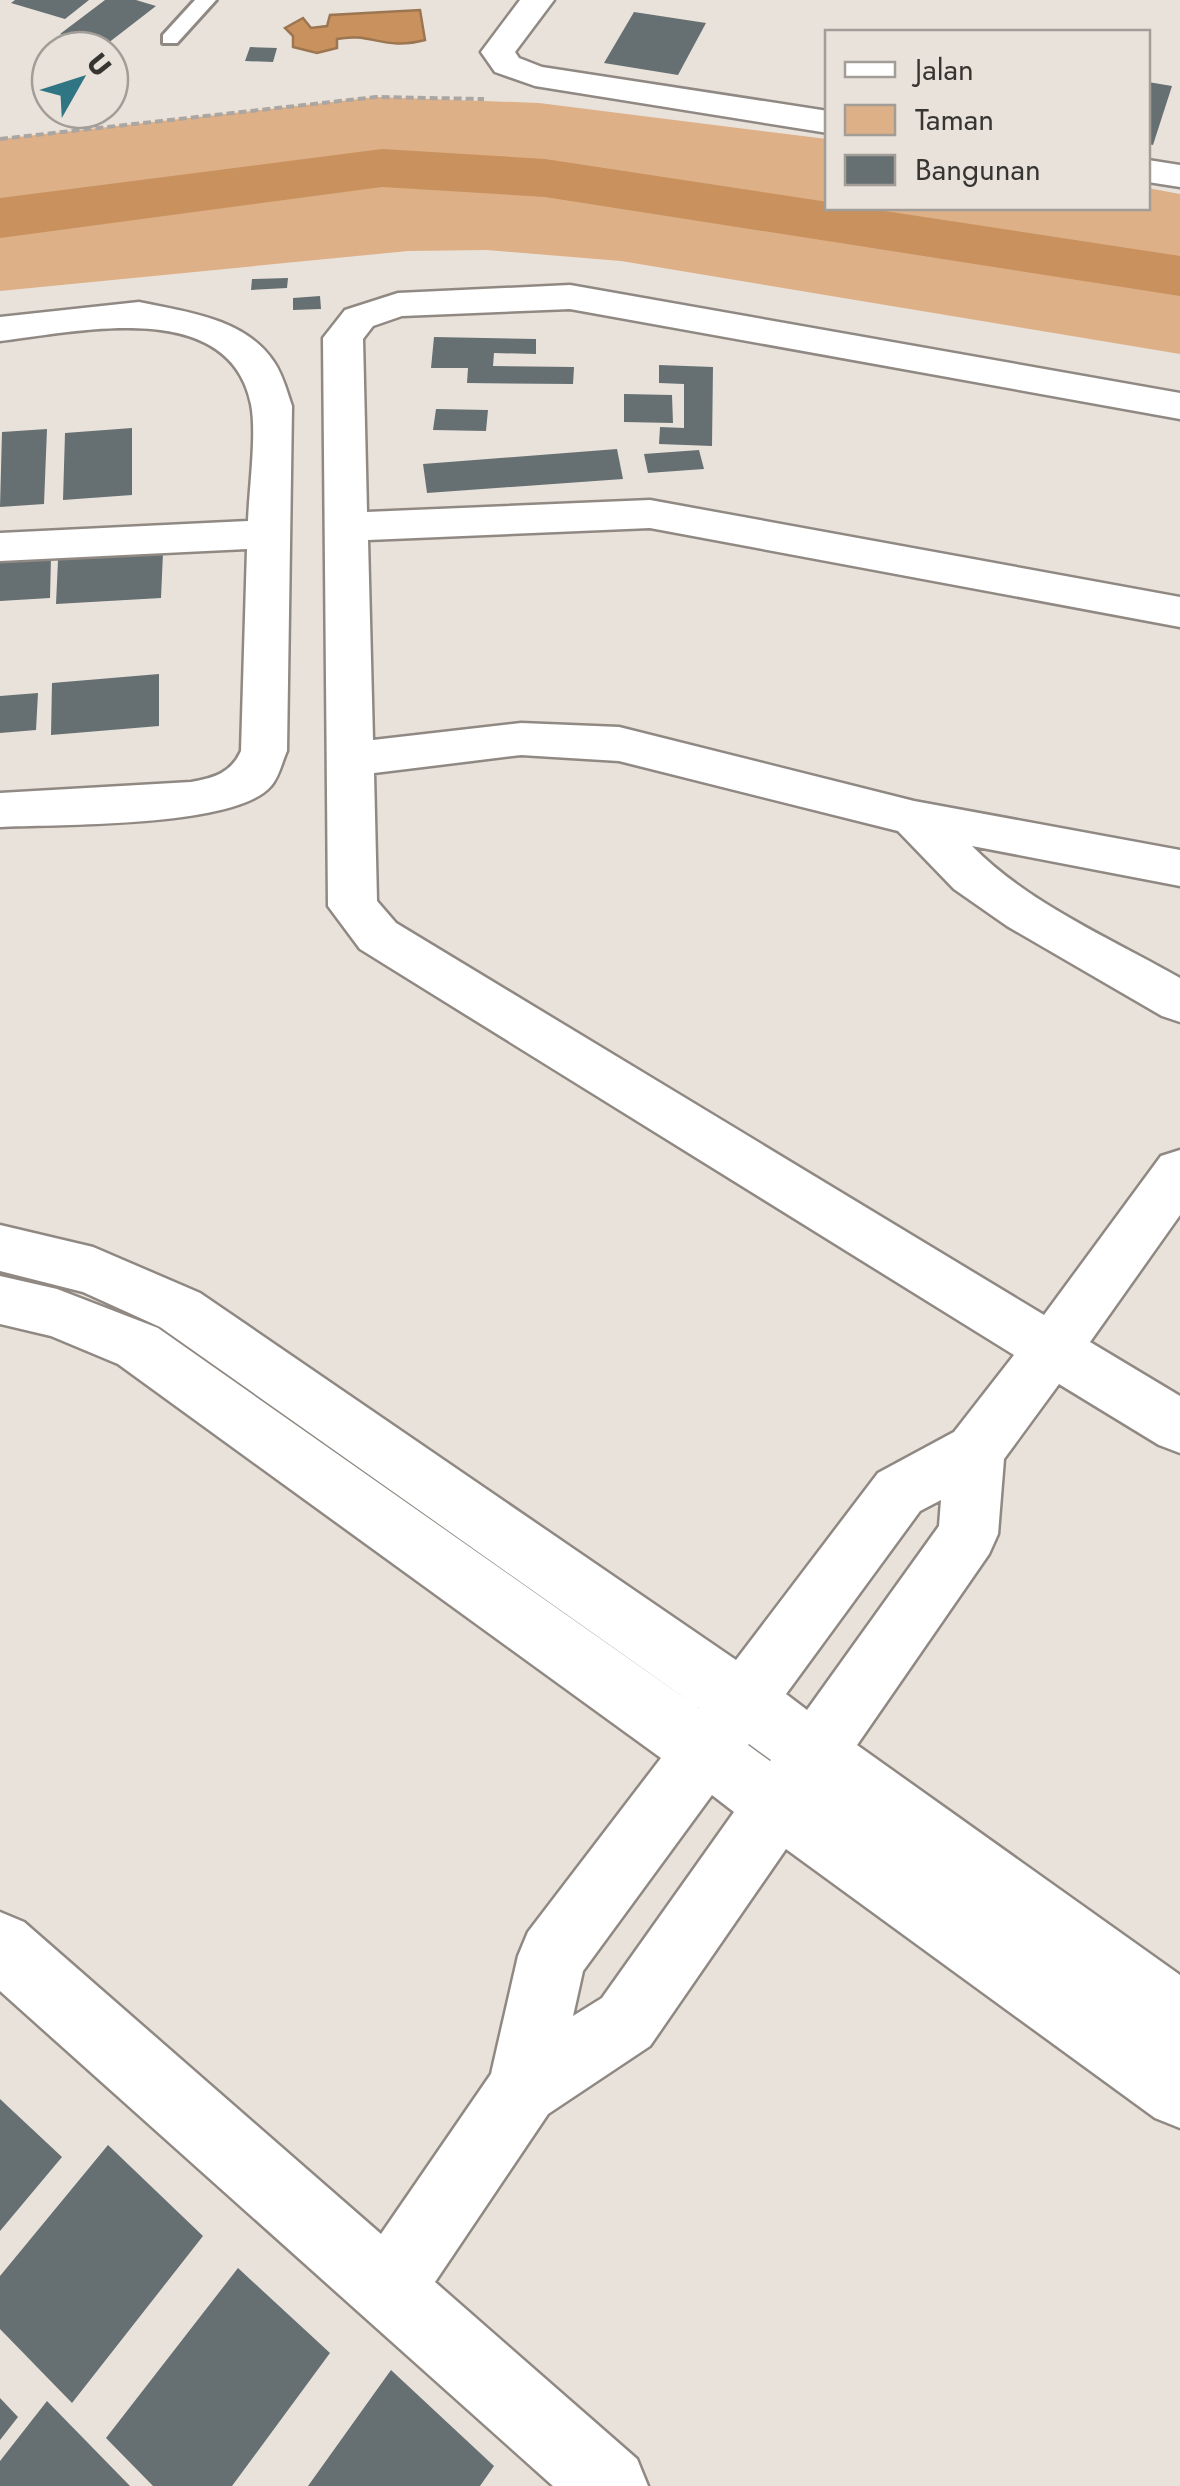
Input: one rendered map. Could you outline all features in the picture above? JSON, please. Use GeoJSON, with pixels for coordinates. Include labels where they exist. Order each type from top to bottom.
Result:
{"type":"FeatureCollection","features":[{"type":"Feature","properties":{"kind":"street"},"geometry":{"type":"LineString","coordinates":[[537,0],[498,52],[507,65],[535,76],[825,122]]}},
{"type":"Feature","properties":{"kind":"street"},"geometry":{"type":"LineString","coordinates":[[1150,171],[1180,176]]}},
{"type":"Feature","properties":{"kind":"street"},"geometry":{"type":"LineString","coordinates":[[1180,406],[570,297],[398,306],[359,318],[343,338],[353,906],[378,936],[1180,1427]]}},
{"type":"Feature","properties":{"kind":"street"},"geometry":{"type":"LineString","coordinates":[[0,329],[139,314],[193,325],[232,342],[257,366],[272,406],[264,751],[253,776],[226,793],[191,799],[0,810]]}},
{"type":"Feature","properties":{"kind":"street"},"geometry":{"type":"LineString","coordinates":[[348,527],[650,514],[1180,612]]}},
{"type":"Feature","properties":{"kind":"street"},"geometry":{"type":"LineString","coordinates":[[0,547],[268,534]]}},
{"type":"Feature","properties":{"kind":"street"},"geometry":{"type":"LineString","coordinates":[[351,759],[522,739],[618,744],[914,818],[1180,868]]}},
{"type":"Feature","properties":{"kind":"street"},"geometry":{"type":"LineString","coordinates":[[914,818],[971,876],[1024,913],[1180,1002]]}},
{"type":"Feature","properties":{"kind":"street"},"geometry":{"type":"LineString","coordinates":[[388,2287],[523,2089],[552,1956],[899,1492],[975,1451],[1180,1172]]}},
{"type":"Feature","properties":{"kind":"street"},"geometry":{"type":"LineString","coordinates":[[0,1248],[93,1271],[180,1310],[741,1700],[796,1780],[1180,2093]]}},
{"type":"Feature","properties":{"kind":"street"},"geometry":{"type":"LineString","coordinates":[[0,1300],[57,1313],[138,1346],[702,1754],[796,1780],[1180,2016]]}},
{"type":"Feature","properties":{"kind":"street"},"geometry":{"type":"LineString","coordinates":[[523,2089],[626,2022],[968,1534],[975,1451]]}},
{"type":"Feature","properties":{"kind":"street"},"geometry":{"type":"LineString","coordinates":[[0,1946],[610,2486]]}},
{"type":"Feature","properties":{"kind":"lane"},"geometry":{"type":"LineString","coordinates":[[170,39],[206,0]]}},
{"type":"Feature","properties":{"kind":"path"},"geometry":{"type":"LineString","coordinates":[[0,140],[376,96],[489,100]]}},
{"type":"Feature","properties":{"kind":"green space"},"geometry":{"type":"Polygon","coordinates":[[[376,97],[539,103],[825,139],[825,210],[1150,210],[1150,188],[1180,194],[1180,354],[621,261],[487,250],[408,251],[0,291],[0,139],[81,130],[130,130],[130,124],[376,97]]]}},
{"type":"Feature","properties":{"kind":"shaded area"},"geometry":{"type":"Polygon","coordinates":[[[420,10],[425,40],[411,43],[349,37],[337,39],[337,48],[317,53],[293,47],[293,36],[285,28],[303,18],[311,28],[327,26],[330,15],[420,10]]]}},
{"type":"Feature","properties":{"kind":"building"},"geometry":{"type":"Polygon","coordinates":[[[89,0],[65,19],[11,3],[89,0]]]}},
{"type":"Feature","properties":{"kind":"building"},"geometry":{"type":"Polygon","coordinates":[[[105,0],[136,0],[156,6],[125,30],[65,30],[105,0]]]}},
{"type":"Feature","properties":{"kind":"building"},"geometry":{"type":"Polygon","coordinates":[[[634,12],[706,23],[678,75],[604,63],[634,12]]]}},
{"type":"Feature","properties":{"kind":"building"},"geometry":{"type":"Polygon","coordinates":[[[250,47],[277,48],[273,62],[245,61],[250,47]]]}},
{"type":"Feature","properties":{"kind":"building"},"geometry":{"type":"Polygon","coordinates":[[[1150,82],[1172,86],[1153,145],[1150,144],[1150,82]]]}},
{"type":"Feature","properties":{"kind":"building"},"geometry":{"type":"Polygon","coordinates":[[[288,278],[287,288],[251,290],[252,279],[288,278]]]}},
{"type":"Feature","properties":{"kind":"building"},"geometry":{"type":"Polygon","coordinates":[[[320,296],[321,309],[293,310],[293,298],[320,296]]]}},
{"type":"Feature","properties":{"kind":"building"},"geometry":{"type":"Polygon","coordinates":[[[434,337],[536,339],[536,354],[494,353],[493,366],[574,367],[573,384],[467,383],[468,368],[431,368],[434,337]]]}},
{"type":"Feature","properties":{"kind":"building"},"geometry":{"type":"Polygon","coordinates":[[[659,365],[713,367],[712,446],[659,444],[660,427],[684,428],[684,384],[659,383],[659,365]]]}},
{"type":"Feature","properties":{"kind":"building"},"geometry":{"type":"Polygon","coordinates":[[[624,394],[672,395],[673,423],[624,422],[624,394]]]}},
{"type":"Feature","properties":{"kind":"building"},"geometry":{"type":"Polygon","coordinates":[[[436,409],[488,410],[486,431],[433,430],[436,409]]]}},
{"type":"Feature","properties":{"kind":"building"},"geometry":{"type":"Polygon","coordinates":[[[132,428],[132,495],[63,500],[65,433],[132,428]]]}},
{"type":"Feature","properties":{"kind":"building"},"geometry":{"type":"Polygon","coordinates":[[[47,429],[44,504],[0,507],[2,432],[47,429]]]}},
{"type":"Feature","properties":{"kind":"building"},"geometry":{"type":"Polygon","coordinates":[[[617,449],[623,479],[427,493],[423,464],[617,449]]]}},
{"type":"Feature","properties":{"kind":"building"},"geometry":{"type":"Polygon","coordinates":[[[699,450],[704,469],[648,473],[644,454],[699,450]]]}},
{"type":"Feature","properties":{"kind":"building"},"geometry":{"type":"Polygon","coordinates":[[[163,553],[161,598],[56,604],[58,560],[163,553]]]}},
{"type":"Feature","properties":{"kind":"building"},"geometry":{"type":"Polygon","coordinates":[[[51,557],[50,598],[0,601],[0,561],[51,557]]]}},
{"type":"Feature","properties":{"kind":"building"},"geometry":{"type":"Polygon","coordinates":[[[159,674],[159,726],[51,735],[52,683],[159,674]]]}},
{"type":"Feature","properties":{"kind":"building"},"geometry":{"type":"Polygon","coordinates":[[[38,693],[36,730],[0,733],[0,696],[38,693]]]}},
{"type":"Feature","properties":{"kind":"building"},"geometry":{"type":"Polygon","coordinates":[[[0,2099],[62,2157],[0,2231],[0,2099]]]}},
{"type":"Feature","properties":{"kind":"building"},"geometry":{"type":"Polygon","coordinates":[[[108,2145],[203,2236],[72,2403],[0,2329],[0,2276],[108,2145]]]}},
{"type":"Feature","properties":{"kind":"building"},"geometry":{"type":"Polygon","coordinates":[[[238,2268],[330,2353],[232,2486],[153,2486],[106,2438],[238,2268]]]}},
{"type":"Feature","properties":{"kind":"building"},"geometry":{"type":"Polygon","coordinates":[[[391,2370],[494,2466],[480,2486],[308,2486],[391,2370]]]}},
{"type":"Feature","properties":{"kind":"building"},"geometry":{"type":"Polygon","coordinates":[[[0,2398],[18,2417],[0,2440],[0,2398]]]}},
{"type":"Feature","properties":{"kind":"building"},"geometry":{"type":"Polygon","coordinates":[[[47,2401],[130,2486],[0,2486],[0,2461],[47,2401]]]}},
{"type":"Feature","properties":{"kind":"waterway"},"geometry":{"type":"LineString","coordinates":[[0,218],[382,168],[545,178],[1180,276]]}}]}
